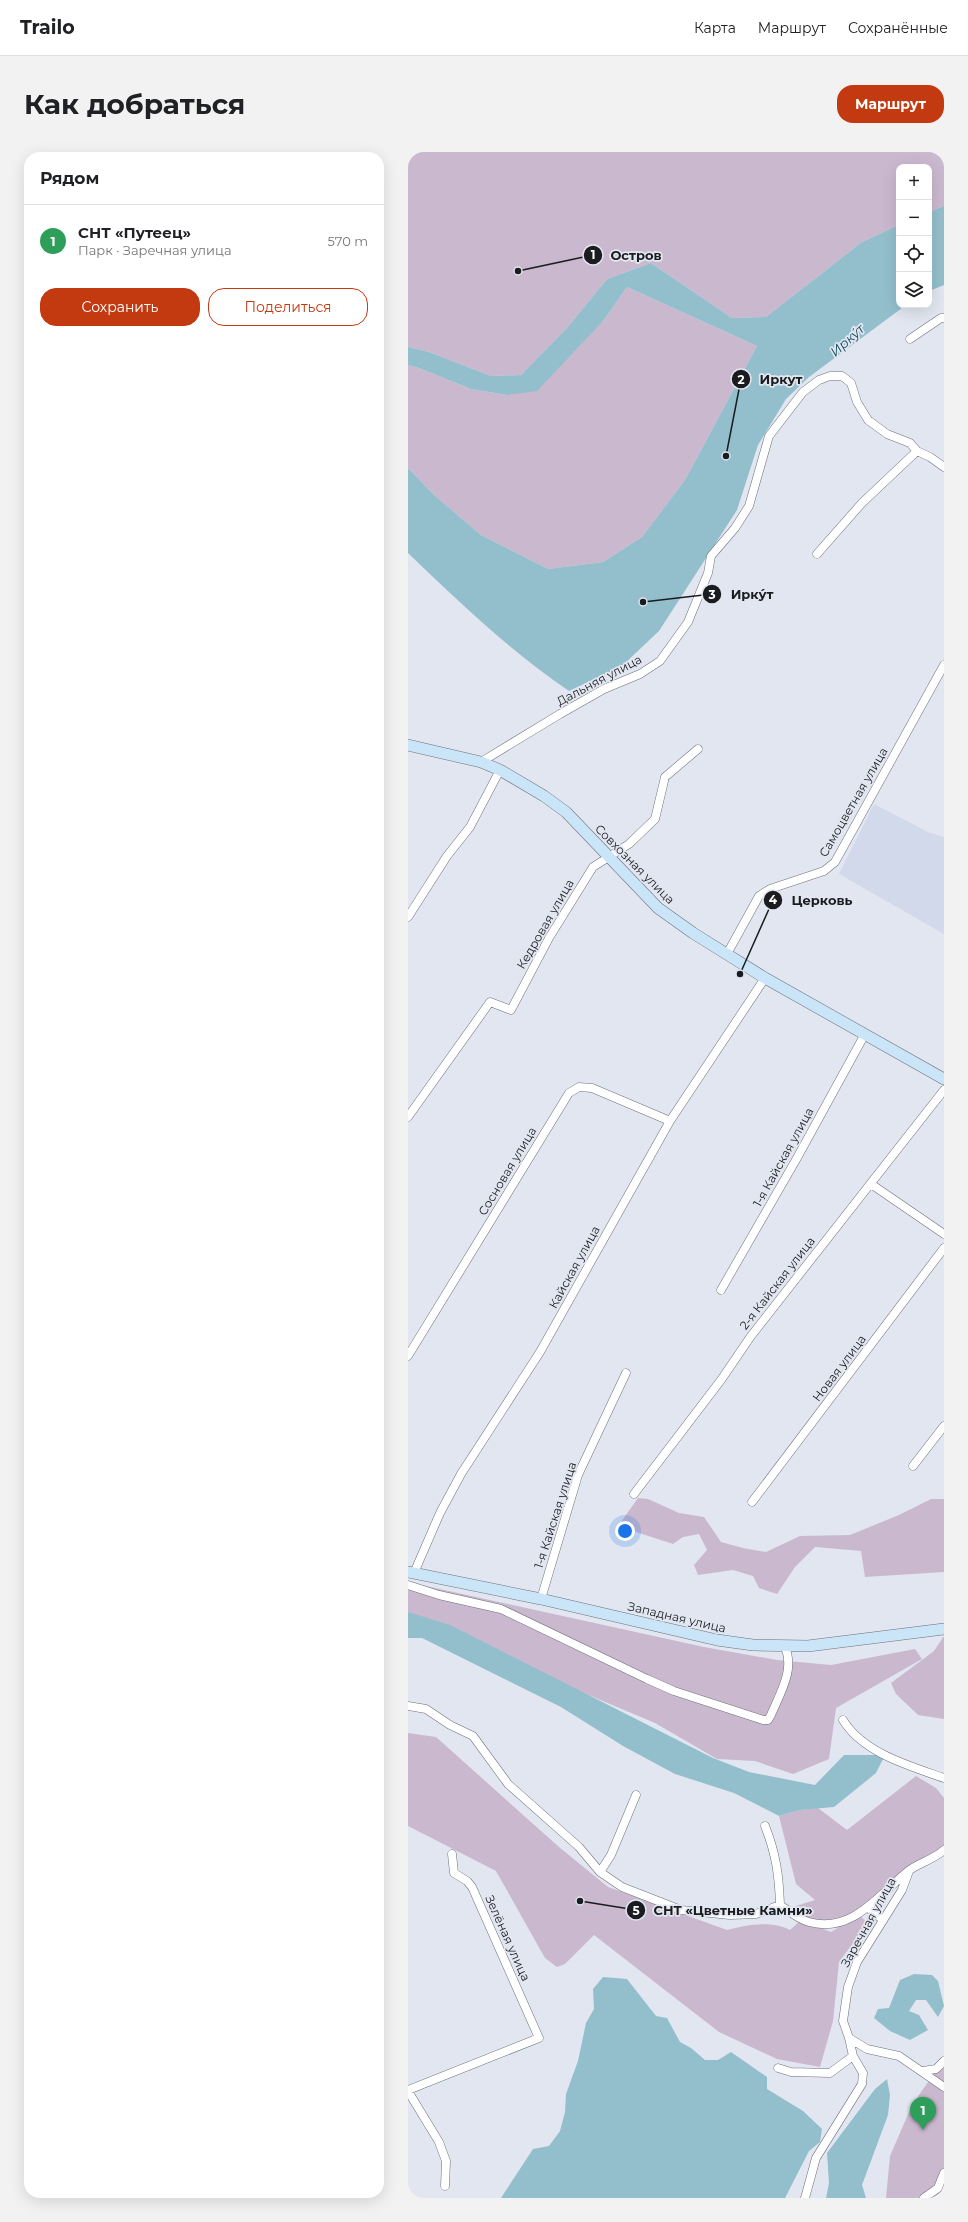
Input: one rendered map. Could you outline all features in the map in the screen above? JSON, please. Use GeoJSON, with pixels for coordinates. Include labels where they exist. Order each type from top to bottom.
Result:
{"type":"FeatureCollection","features":[{"type":"Feature","properties":{"kind":"street"},"geometry":{"type":"LineString","coordinates":[[910,339],[941,318],[944,318]]}},
{"type":"Feature","properties":{"kind":"street","name":"Дальняя улица"},"geometry":{"type":"LineString","coordinates":[[481,762],[604,689],[640,674],[660,661],[688,622],[708,573],[711,556],[735,528],[749,506],[769,436],[803,392],[819,380],[830,376],[842,376],[851,383],[857,402],[868,420],[887,434],[910,443],[917,451],[930,457],[944,467]]}},
{"type":"Feature","properties":{"kind":"street"},"geometry":{"type":"LineString","coordinates":[[817,554],[862,503],[917,451]]}},
{"type":"Feature","properties":{"kind":"street","name":"Самоцветная улица"},"geometry":{"type":"LineString","coordinates":[[727,954],[760,896],[770,888],[824,871],[835,862],[944,665]]}},
{"type":"Feature","properties":{"kind":"street","name":"Совхозная улица"},"geometry":{"type":"LineString","coordinates":[[408,745],[481,762],[500,770],[566,812],[658,908],[765,978],[944,1079]]}},
{"type":"Feature","properties":{"kind":"street","name":"Кедровая улица"},"geometry":{"type":"LineString","coordinates":[[408,1117],[490,1002],[510,1010],[549,938],[593,867],[629,844],[654,819],[665,777],[698,749]]}},
{"type":"Feature","properties":{"kind":"street"},"geometry":{"type":"LineString","coordinates":[[408,917],[447,856],[470,827],[500,770]]}},
{"type":"Feature","properties":{"kind":"street","name":"Кайская улица"},"geometry":{"type":"LineString","coordinates":[[411,1572],[461,1474],[540,1352],[670,1121],[765,978]]}},
{"type":"Feature","properties":{"kind":"street","name":"1-я Кайская улица"},"geometry":{"type":"LineString","coordinates":[[720,1290],[796,1158],[864,1034]]}},
{"type":"Feature","properties":{"kind":"street","name":"Сосновая улица"},"geometry":{"type":"LineString","coordinates":[[408,1356],[569,1093],[579,1086],[592,1088],[670,1121]]}},
{"type":"Feature","properties":{"kind":"street","name":"2-я Кайская улица"},"geometry":{"type":"LineString","coordinates":[[634,1494],[721,1380],[751,1336],[944,1090]]}},
{"type":"Feature","properties":{"kind":"street"},"geometry":{"type":"LineString","coordinates":[[871,1184],[944,1234]]}},
{"type":"Feature","properties":{"kind":"street","name":"Новая улица"},"geometry":{"type":"LineString","coordinates":[[752,1502],[944,1248]]}},
{"type":"Feature","properties":{"kind":"street","name":"1-я Кайская улица"},"geometry":{"type":"LineString","coordinates":[[540,1599],[578,1475],[626,1373]]}},
{"type":"Feature","properties":{"kind":"street"},"geometry":{"type":"LineString","coordinates":[[912,1466],[944,1426]]}},
{"type":"Feature","properties":{"kind":"street","name":"Западная улица"},"geometry":{"type":"LineString","coordinates":[[411,1572],[540,1599],[717,1640],[785,1647],[808,1646],[944,1629]]}},
{"type":"Feature","properties":{"kind":"street"},"geometry":{"type":"LineString","coordinates":[[408,1585],[439,1595],[501,1609],[674,1691],[763,1720],[768,1720],[771,1715],[788,1672],[789,1656],[785,1647]]}},
{"type":"Feature","properties":{"kind":"street"},"geometry":{"type":"LineString","coordinates":[[408,1706],[426,1709],[472,1736],[508,1784],[579,1847],[600,1872],[622,1886],[681,1910],[730,1915],[756,1914],[780,1905]]}},
{"type":"Feature","properties":{"kind":"street"},"geometry":{"type":"LineString","coordinates":[[843,1720],[849,1731],[880,1751],[909,1766],[944,1778]]}},
{"type":"Feature","properties":{"kind":"street"},"geometry":{"type":"LineString","coordinates":[[600,1872],[611,1855],[636,1794]]}},
{"type":"Feature","properties":{"kind":"street"},"geometry":{"type":"LineString","coordinates":[[765,1826],[774,1848],[780,1881],[780,1905]]}},
{"type":"Feature","properties":{"kind":"street","name":"Заречная улица"},"geometry":{"type":"LineString","coordinates":[[805,2198],[816,2158],[862,2084],[863,2073],[853,2056],[843,2021],[848,1987],[857,1962],[902,1890],[908,1871],[944,1850]]}},
{"type":"Feature","properties":{"kind":"street","name":"Зелёная улица"},"geometry":{"type":"LineString","coordinates":[[408,2090],[539,2038],[472,1887],[468,1881],[454,1873],[452,1854]]}},
{"type":"Feature","properties":{"kind":"street"},"geometry":{"type":"LineString","coordinates":[[780,1905],[802,1919],[825,1925],[837,1924],[867,1907],[908,1871]]}},
{"type":"Feature","properties":{"kind":"street"},"geometry":{"type":"LineString","coordinates":[[867,1907],[883,1920]]}},
{"type":"Feature","properties":{"kind":"street"},"geometry":{"type":"LineString","coordinates":[[849,2038],[866,2049],[899,2056],[944,2086]]}},
{"type":"Feature","properties":{"kind":"street"},"geometry":{"type":"LineString","coordinates":[[778,2068],[791,2072],[830,2073],[853,2056]]}},
{"type":"Feature","properties":{"kind":"street"},"geometry":{"type":"LineString","coordinates":[[923,2071],[936,2069],[944,2061]]}},
{"type":"Feature","properties":{"kind":"street"},"geometry":{"type":"LineString","coordinates":[[408,2090],[439,2142],[446,2161],[445,2186]]}},
{"type":"Feature","properties":{"kind":"street"},"geometry":{"type":"LineString","coordinates":[[927,2196],[938,2188],[944,2174]]}},
{"type":"Feature","properties":{"kind":"street"},"geometry":{"type":"LineString","coordinates":[[927,2196],[940,2198]]}},
{"type":"Feature","properties":{"kind":"shaded area"},"geometry":{"type":"Polygon","coordinates":[[[408,152],[944,152],[944,206],[932,211],[932,164],[896,164],[896,226],[862,242],[766,317],[732,318],[651,263],[607,279],[567,328],[521,375],[491,376],[429,352],[408,347],[408,152]]]}},
{"type":"Feature","properties":{"kind":"shaded area"},"geometry":{"type":"Polygon","coordinates":[[[627,287],[757,346],[685,480],[642,537],[603,562],[548,569],[481,535],[434,495],[408,468],[408,365],[471,389],[507,395],[603,321],[627,287]]]}},
{"type":"Feature","properties":{"kind":"shaded area"},"geometry":{"type":"Polygon","coordinates":[[[874,804],[928,832],[944,837],[944,934],[839,874],[874,804]]]}},
{"type":"Feature","properties":{"kind":"shaded area"},"geometry":{"type":"Polygon","coordinates":[[[638,1498],[648,1499],[679,1513],[704,1517],[721,1542],[766,1552],[800,1536],[850,1535],[899,1515],[931,1499],[944,1499],[944,1572],[865,1577],[861,1551],[815,1547],[795,1567],[777,1594],[759,1588],[753,1576],[733,1570],[698,1575],[694,1565],[707,1550],[699,1534],[683,1537],[673,1544],[618,1526],[638,1498]]]}},
{"type":"Feature","properties":{"kind":"shaded area"},"geometry":{"type":"Polygon","coordinates":[[[408,1582],[704,1647],[777,1660],[831,1665],[915,1649],[922,1659],[836,1708],[829,1759],[793,1774],[755,1761],[717,1759],[655,1723],[408,1619],[408,1582]]]}},
{"type":"Feature","properties":{"kind":"shaded area"},"geometry":{"type":"Polygon","coordinates":[[[944,1636],[944,1719],[918,1715],[896,1694],[891,1683],[934,1651],[944,1636]]]}},
{"type":"Feature","properties":{"kind":"shaded area"},"geometry":{"type":"Polygon","coordinates":[[[408,1733],[436,1737],[559,1847],[608,1887],[727,1930],[742,1926],[767,1924],[790,1930],[801,1920],[831,1932],[859,1915],[868,1923],[839,1962],[833,2021],[820,2067],[777,2059],[719,2032],[594,1935],[565,1964],[557,1967],[545,1958],[496,1871],[408,1826],[408,1733]]]}},
{"type":"Feature","properties":{"kind":"shaded area"},"geometry":{"type":"Polygon","coordinates":[[[916,1776],[936,1788],[944,1798],[944,1850],[909,1871],[867,1907],[825,1925],[786,1909],[815,1900],[796,1884],[779,1816],[800,1810],[818,1808],[847,1830],[916,1776]]]}},
{"type":"Feature","properties":{"kind":"shaded area"},"geometry":{"type":"Polygon","coordinates":[[[944,2059],[944,2198],[886,2198],[890,2156],[912,2105],[944,2059]]]}},
{"type":"Feature","properties":{"kind":"water"},"geometry":{"type":"Polygon","coordinates":[[[944,206],[944,285],[932,290],[932,236],[932,211],[944,206]]]}},
{"type":"Feature","properties":{"kind":"water"},"geometry":{"type":"Polygon","coordinates":[[[896,226],[896,308],[902,308],[809,377],[786,399],[758,445],[737,510],[659,631],[622,666],[569,691],[547,676],[506,643],[466,608],[408,553],[408,468],[434,495],[481,535],[548,569],[603,562],[642,537],[685,480],[757,346],[627,287],[603,321],[537,391],[507,395],[471,389],[408,365],[408,347],[429,352],[491,376],[521,375],[567,328],[607,279],[651,263],[732,318],[766,317],[862,242],[896,226]]]}},
{"type":"Feature","properties":{"kind":"water"},"geometry":{"type":"Polygon","coordinates":[[[408,1612],[450,1625],[713,1758],[749,1772],[815,1785],[844,1755],[885,1755],[876,1773],[834,1807],[800,1810],[779,1816],[734,1793],[675,1774],[623,1746],[561,1707],[422,1638],[408,1638],[408,1612]]]}},
{"type":"Feature","properties":{"kind":"water"},"geometry":{"type":"Polygon","coordinates":[[[914,1974],[932,1975],[938,1981],[944,2006],[938,2017],[926,2000],[916,2000],[909,2011],[919,2015],[928,2030],[910,2040],[890,2031],[874,2018],[878,2009],[889,2008],[900,1980],[914,1974]]]}},
{"type":"Feature","properties":{"kind":"water"},"geometry":{"type":"Polygon","coordinates":[[[603,1977],[627,1979],[656,2016],[667,2018],[680,2042],[691,2048],[705,2060],[718,2060],[731,2052],[767,2077],[767,2089],[803,2111],[822,2129],[820,2142],[809,2151],[785,2198],[501,2198],[533,2149],[549,2146],[560,2131],[565,2112],[566,2094],[578,2061],[586,2023],[594,2009],[593,1989],[603,1977]]]}},
{"type":"Feature","properties":{"kind":"water"},"geometry":{"type":"Polygon","coordinates":[[[887,2079],[890,2095],[888,2115],[862,2185],[866,2198],[826,2198],[829,2183],[827,2153],[875,2089],[887,2079]]]}},
{"type":"Feature","properties":{"kind":"place","name":"Остров"},"geometry":{"type":"Point","coordinates":[518,271]}},
{"type":"Feature","properties":{"kind":"place","name":"Иркут"},"geometry":{"type":"Point","coordinates":[726,456]}},
{"type":"Feature","properties":{"kind":"place","name":"Ирку́т"},"geometry":{"type":"Point","coordinates":[643,602]}},
{"type":"Feature","properties":{"kind":"place","name":"Церковь"},"geometry":{"type":"Point","coordinates":[740,974]}},
{"type":"Feature","properties":{"kind":"place","name":"СНТ «Цветные Камни»"},"geometry":{"type":"Point","coordinates":[580,1901]}},
{"type":"Feature","properties":{"kind":"place","name":"СНТ «Путеец»"},"geometry":{"type":"Point","coordinates":[923,2130]}}]}
